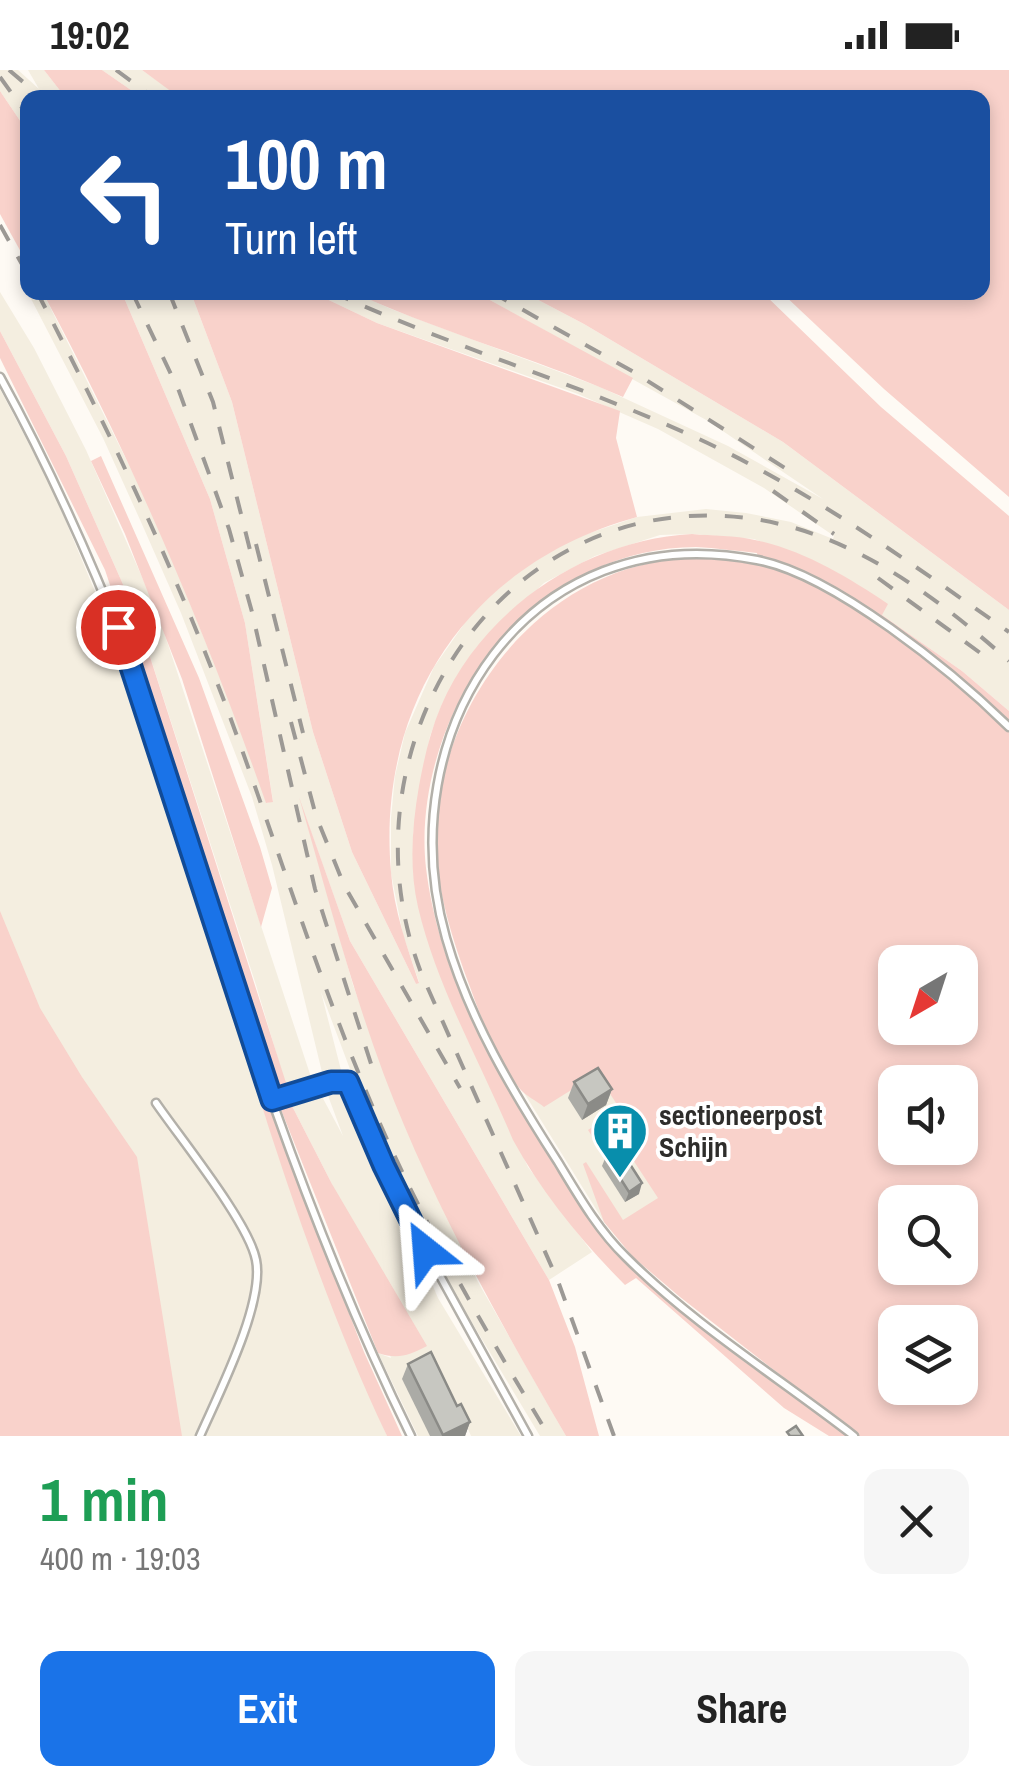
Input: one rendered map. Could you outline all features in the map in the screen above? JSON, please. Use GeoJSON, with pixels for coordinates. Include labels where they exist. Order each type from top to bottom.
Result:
{"type":"FeatureCollection","features":[{"type":"Feature","properties":{"kind":"lane"},"geometry":{"type":"LineString","coordinates":[[0,377],[70,513],[127,652],[272,1100],[369,1352],[411,1436]]}},
{"type":"Feature","properties":{"kind":"lane"},"geometry":{"type":"LineString","coordinates":[[854,1436],[648,1278],[600,1227],[544,1140],[490,1047],[446,938],[437,902],[430,836],[437,777],[455,716],[504,642],[526,619],[597,574],[663,554],[689,552],[759,560],[823,584],[969,690],[1009,726]]}},
{"type":"Feature","properties":{"kind":"lane"},"geometry":{"type":"LineString","coordinates":[[272,1100],[331,1082],[348,1082],[405,1212],[528,1436]]}},
{"type":"Feature","properties":{"kind":"lane"},"geometry":{"type":"LineString","coordinates":[[156,1103],[242,1228],[256,1258],[244,1332],[200,1436]]}},
{"type":"Feature","properties":{"kind":"shaded area"},"geometry":{"type":"Polygon","coordinates":[[[0,70],[18,70],[39,89],[28,70],[44,70],[60,90],[20,90],[20,121],[0,91],[0,70]]]}},
{"type":"Feature","properties":{"kind":"shaded area"},"geometry":{"type":"Polygon","coordinates":[[[44,70],[102,70],[131,90],[60,90],[44,70]]]}},
{"type":"Feature","properties":{"kind":"shaded area"},"geometry":{"type":"Polygon","coordinates":[[[102,70],[142,70],[170,90],[131,90],[102,70]]]}},
{"type":"Feature","properties":{"kind":"shaded area"},"geometry":{"type":"Polygon","coordinates":[[[142,70],[1009,70],[1009,497],[884,389],[789,300],[990,300],[990,90],[169,90],[142,70]]]}},
{"type":"Feature","properties":{"kind":"shaded area"},"geometry":{"type":"Polygon","coordinates":[[[0,91],[20,121],[20,250],[0,214],[0,91]]]}},
{"type":"Feature","properties":{"kind":"shaded area"},"geometry":{"type":"Polygon","coordinates":[[[0,292],[34,348],[86,450],[157,611],[310,1074],[343,1136],[327,1093],[252,797],[181,613],[141,522],[103,438],[32,300],[46,300],[154,515],[267,803],[273,801],[245,623],[210,499],[125,300],[194,300],[232,402],[313,732],[352,852],[416,984],[419,982],[403,935],[391,873],[395,776],[405,733],[434,667],[471,614],[504,582],[569,540],[637,517],[706,509],[791,522],[833,539],[834,536],[764,488],[658,429],[578,394],[377,323],[329,300],[371,300],[600,387],[728,446],[823,499],[708,421],[490,300],[538,300],[783,442],[1009,610],[1009,711],[824,566],[754,539],[660,535],[595,556],[544,583],[476,648],[442,704],[430,736],[413,834],[449,996],[528,1167],[592,1252],[549,1280],[350,941],[304,812],[353,985],[407,1131],[478,1282],[566,1436],[540,1436],[456,1296],[374,1133],[321,992],[341,1070],[438,1298],[521,1436],[471,1436],[462,1415],[464,1436],[418,1436],[378,1353],[391,1358],[332,1184],[292,1106],[137,616],[66,456],[0,331],[0,292]]]}},
{"type":"Feature","properties":{"kind":"shaded area"},"geometry":{"type":"Polygon","coordinates":[[[47,300],[125,300],[210,499],[245,623],[273,802],[266,803],[191,608],[136,480],[47,300]]]}},
{"type":"Feature","properties":{"kind":"shaded area"},"geometry":{"type":"Polygon","coordinates":[[[194,300],[329,300],[377,323],[620,411],[616,438],[637,517],[578,538],[527,567],[483,604],[447,647],[419,696],[400,751],[390,809],[393,886],[419,983],[416,984],[352,852],[313,732],[232,402],[194,300]]]}},
{"type":"Feature","properties":{"kind":"shaded area"},"geometry":{"type":"Polygon","coordinates":[[[372,300],[490,300],[633,378],[623,397],[372,300]]]}},
{"type":"Feature","properties":{"kind":"shaded area"},"geometry":{"type":"Polygon","coordinates":[[[538,300],[770,300],[881,407],[1009,516],[1009,610],[783,442],[538,300]]]}},
{"type":"Feature","properties":{"kind":"shaded area"},"geometry":{"type":"Polygon","coordinates":[[[0,331],[66,456],[137,616],[288,1089],[279,1090],[272,1085],[105,570],[0,358],[0,331]]]}},
{"type":"Feature","properties":{"kind":"shaded area"},"geometry":{"type":"Polygon","coordinates":[[[0,389],[52,488],[123,659],[266,1118],[348,1345],[387,1436],[139,1436],[0,990],[0,389]]]}},
{"type":"Feature","properties":{"kind":"shaded area"},"geometry":{"type":"Polygon","coordinates":[[[101,456],[199,678],[260,847],[272,888],[261,927],[182,679],[125,534],[91,461],[101,456]]]}},
{"type":"Feature","properties":{"kind":"shaded area"},"geometry":{"type":"Polygon","coordinates":[[[692,534],[747,538],[790,550],[888,604],[882,615],[962,671],[1009,711],[1009,1436],[859,1436],[633,1257],[604,1222],[583,1164],[586,1162],[623,1220],[658,1198],[620,1140],[601,1150],[588,1130],[620,1109],[597,1074],[544,1107],[520,1089],[485,1026],[449,924],[436,838],[445,769],[461,725],[484,683],[512,645],[546,613],[586,587],[629,569],[687,558],[759,565],[757,553],[696,547],[634,555],[576,578],[526,614],[469,683],[445,733],[426,814],[426,868],[443,946],[472,1021],[505,1083],[595,1227],[621,1258],[673,1306],[847,1436],[829,1436],[784,1408],[636,1278],[625,1285],[593,1252],[524,1160],[461,1025],[426,937],[413,877],[415,816],[431,736],[441,706],[483,638],[543,585],[615,549],[692,534]]]}},
{"type":"Feature","properties":{"kind":"shaded area"},"geometry":{"type":"Polygon","coordinates":[[[299,797],[350,941],[549,1280],[575,1347],[599,1436],[566,1436],[491,1304],[423,1169],[372,1041],[299,797]]]}},
{"type":"Feature","properties":{"kind":"shaded area"},"geometry":{"type":"Polygon","coordinates":[[[0,911],[40,1008],[137,1157],[182,1436],[0,1436],[0,911]]]}},
{"type":"Feature","properties":{"kind":"shaded area"},"geometry":{"type":"Polygon","coordinates":[[[205,922],[268,1104],[364,1352],[402,1436],[387,1436],[334,1312],[287,1183],[205,922]]]}},
{"type":"Feature","properties":{"kind":"shaded area"},"geometry":{"type":"Polygon","coordinates":[[[495,1046],[597,1051],[665,1203],[633,1257],[604,1222],[495,1046]]]}},
{"type":"Feature","properties":{"kind":"shaded area"},"geometry":{"type":"Polygon","coordinates":[[[292,1106],[332,1184],[427,1346],[403,1356],[378,1353],[280,1107],[292,1106]]]}},
{"type":"Feature","properties":{"kind":"building"},"geometry":{"type":"Polygon","coordinates":[[[598,1068],[612,1089],[588,1104],[574,1082],[598,1068]]]}},
{"type":"Feature","properties":{"kind":"building"},"geometry":{"type":"Polygon","coordinates":[[[619,1147],[642,1183],[629,1192],[606,1156],[619,1147]]]}},
{"type":"Feature","properties":{"kind":"building"},"geometry":{"type":"Polygon","coordinates":[[[431,1352],[457,1406],[461,1404],[470,1422],[443,1435],[408,1364],[431,1352]]]}},
{"type":"Feature","properties":{"kind":"building"},"geometry":{"type":"Polygon","coordinates":[[[796,1426],[803,1436],[790,1436],[787,1432],[796,1426]]]}},
{"type":"Feature","properties":{"kind":"railway"},"geometry":{"type":"LineString","coordinates":[[9,70],[33,90]]}},
{"type":"Feature","properties":{"kind":"railway"},"geometry":{"type":"LineString","coordinates":[[116,70],[143,90]]}},
{"type":"Feature","properties":{"kind":"railway"},"geometry":{"type":"LineString","coordinates":[[0,77],[20,105]]}},
{"type":"Feature","properties":{"kind":"railway"},"geometry":{"type":"LineString","coordinates":[[0,225],[20,261]]}},
{"type":"Feature","properties":{"kind":"railway"},"geometry":{"type":"LineString","coordinates":[[41,300],[136,492],[203,646],[333,1008],[374,1110],[456,1276],[549,1436]]}},
{"type":"Feature","properties":{"kind":"railway"},"geometry":{"type":"LineString","coordinates":[[136,300],[179,391],[229,529],[252,612],[315,889],[373,1070]]}},
{"type":"Feature","properties":{"kind":"railway"},"geometry":{"type":"LineString","coordinates":[[172,300],[213,402],[253,562]]}},
{"type":"Feature","properties":{"kind":"railway"},"geometry":{"type":"LineString","coordinates":[[351,300],[654,419],[740,459],[858,528],[1009,632]]}},
{"type":"Feature","properties":{"kind":"railway"},"geometry":{"type":"LineString","coordinates":[[505,300],[632,371],[796,475]]}},
{"type":"Feature","properties":{"kind":"railway"},"geometry":{"type":"LineString","coordinates":[[773,491],[834,534]]}},
{"type":"Feature","properties":{"kind":"railway"},"geometry":{"type":"LineString","coordinates":[[614,1436],[558,1281],[422,975],[400,889],[401,804],[421,722],[459,649],[514,588],[582,543],[663,519],[754,519],[825,539],[923,592],[1009,661]]}},
{"type":"Feature","properties":{"kind":"railway"},"geometry":{"type":"LineString","coordinates":[[256,544],[303,733]]}},
{"type":"Feature","properties":{"kind":"railway"},"geometry":{"type":"LineString","coordinates":[[878,578],[983,655]]}},
{"type":"Feature","properties":{"kind":"railway"},"geometry":{"type":"LineString","coordinates":[[291,722],[316,816],[344,885],[460,1088]]}},
{"type":"Feature","properties":{"kind":"place","name":"sectioneerpost Schijn"},"geometry":{"type":"Point","coordinates":[620,1180]}},
{"type":"Feature","properties":{"kind":"route"},"geometry":{"type":"LineString","coordinates":[[118,627],[272,1100],[331,1082],[348,1082],[426,1251]]}}]}
